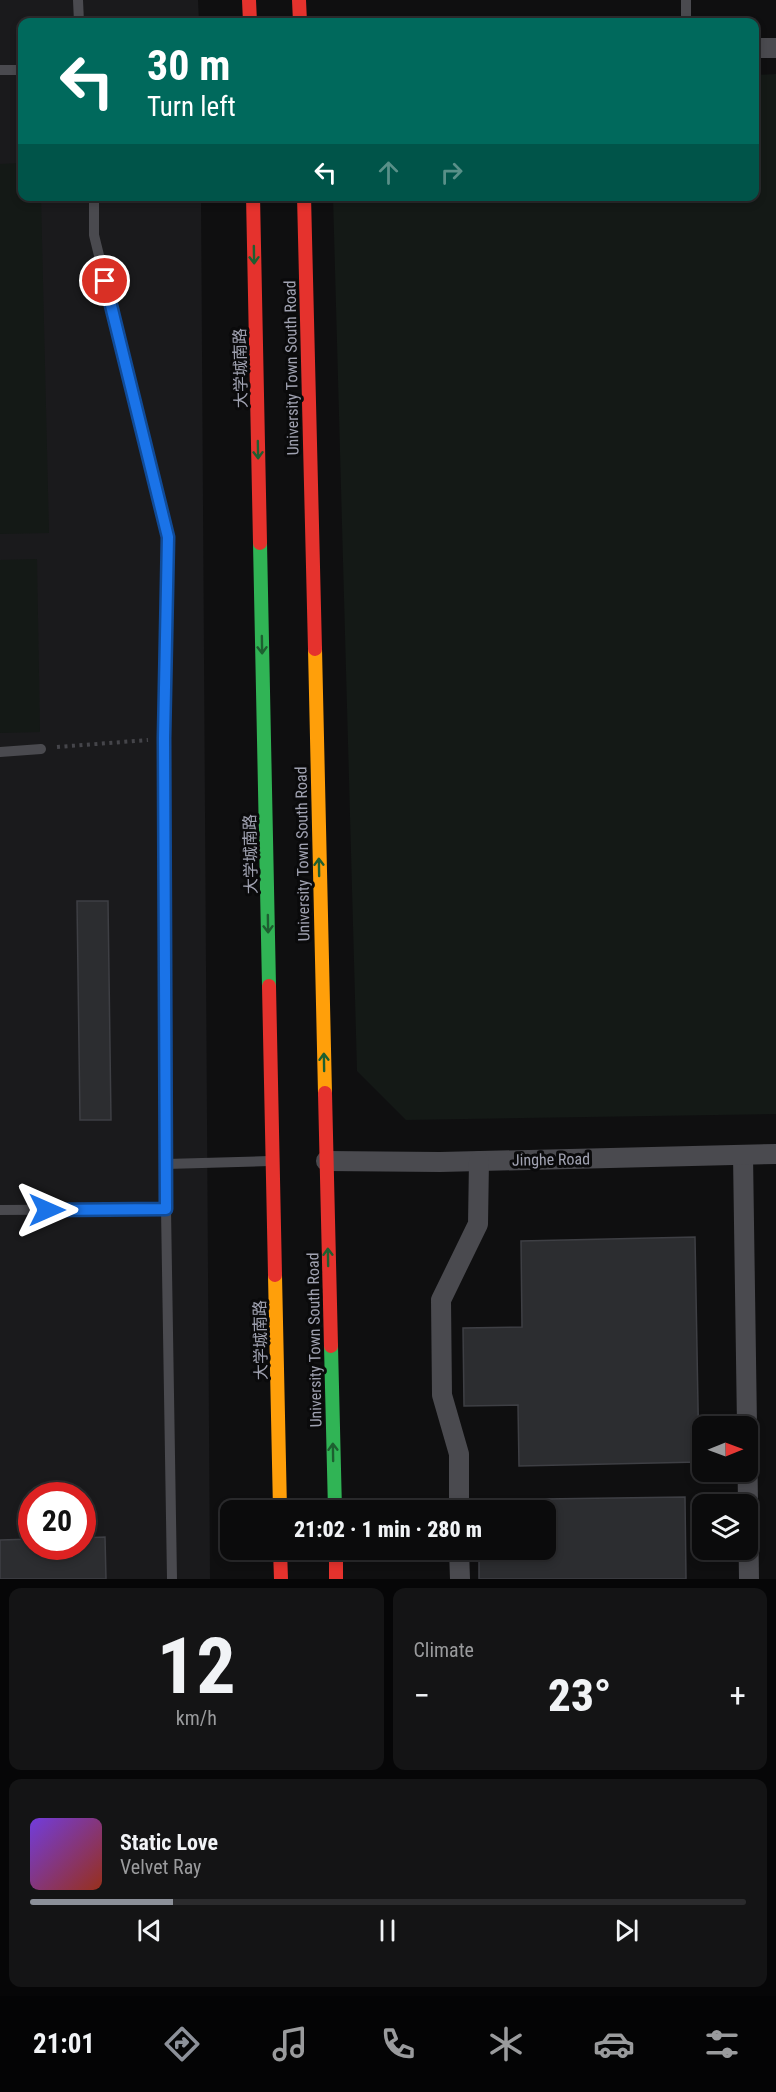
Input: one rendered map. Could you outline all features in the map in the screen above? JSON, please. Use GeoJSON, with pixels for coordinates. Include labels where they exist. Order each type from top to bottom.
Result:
{"type":"FeatureCollection","features":[{"type":"Feature","properties":{"kind":"main road"},"geometry":{"type":"LineString","coordinates":[[249,0],[250,18]]}},
{"type":"Feature","properties":{"kind":"main road"},"geometry":{"type":"LineString","coordinates":[[299,0],[300,18]]}},
{"type":"Feature","properties":{"kind":"main road","name":"大学城南路"},"geometry":{"type":"LineString","coordinates":[[253,201],[280,1500]]}},
{"type":"Feature","properties":{"kind":"main road","name":"University Town South Road"},"geometry":{"type":"LineString","coordinates":[[304,201],[335,1500]]}},
{"type":"Feature","properties":{"kind":"main road"},"geometry":{"type":"LineString","coordinates":[[280,1560],[281,1579]]}},
{"type":"Feature","properties":{"kind":"main road"},"geometry":{"type":"LineString","coordinates":[[336,1560],[336,1579]]}},
{"type":"Feature","properties":{"kind":"street"},"geometry":{"type":"LineString","coordinates":[[759,48],[776,48]]}},
{"type":"Feature","properties":{"kind":"street","name":"Jinghe Road"},"geometry":{"type":"LineString","coordinates":[[326,1161],[479,1161],[776,1154]]}},
{"type":"Feature","properties":{"kind":"street"},"geometry":{"type":"LineString","coordinates":[[743,1155],[747,1416]]}},
{"type":"Feature","properties":{"kind":"street"},"geometry":{"type":"LineString","coordinates":[[459,1500],[459,1454],[441,1395],[441,1300],[478,1224],[479,1161]]}},
{"type":"Feature","properties":{"kind":"street"},"geometry":{"type":"LineString","coordinates":[[748,1482],[749,1579]]}},
{"type":"Feature","properties":{"kind":"street"},"geometry":{"type":"LineString","coordinates":[[459,1560],[460,1579]]}},
{"type":"Feature","properties":{"kind":"lane"},"geometry":{"type":"LineString","coordinates":[[78,0],[79,18]]}},
{"type":"Feature","properties":{"kind":"lane"},"geometry":{"type":"LineString","coordinates":[[686,0],[686,18]]}},
{"type":"Feature","properties":{"kind":"lane"},"geometry":{"type":"LineString","coordinates":[[0,70],[18,70]]}},
{"type":"Feature","properties":{"kind":"lane"},"geometry":{"type":"LineString","coordinates":[[94,201],[94,235],[168,537],[164,738],[166,1209],[172,1579]]}},
{"type":"Feature","properties":{"kind":"lane"},"geometry":{"type":"LineString","coordinates":[[0,752],[41,749]]}},
{"type":"Feature","properties":{"kind":"lane"},"geometry":{"type":"LineString","coordinates":[[166,1164],[273,1161]]}},
{"type":"Feature","properties":{"kind":"lane"},"geometry":{"type":"LineString","coordinates":[[0,1210],[166,1209]]}},
{"type":"Feature","properties":{"kind":"path"},"geometry":{"type":"LineString","coordinates":[[41,749],[164,738]]}},
{"type":"Feature","properties":{"kind":"shaded area"},"geometry":{"type":"Polygon","coordinates":[[[0,0],[198,0],[199,18],[18,18],[18,201],[201,201],[210,1579],[0,1579],[0,0]]]}},
{"type":"Feature","properties":{"kind":"shaded area"},"geometry":{"type":"Polygon","coordinates":[[[776,74],[776,1114],[406,1120],[357,1071],[333,201],[759,201],[759,75],[776,74]]]}},
{"type":"Feature","properties":{"kind":"shaded area"},"geometry":{"type":"Polygon","coordinates":[[[18,163],[18,201],[41,201],[49,533],[0,534],[0,164],[18,163]]]}},
{"type":"Feature","properties":{"kind":"shaded area"},"geometry":{"type":"Polygon","coordinates":[[[37,559],[40,732],[0,733],[0,560],[37,559]]]}},
{"type":"Feature","properties":{"kind":"building"},"geometry":{"type":"Polygon","coordinates":[[[77,901],[108,901],[111,1120],[80,1120],[77,901]]]}},
{"type":"Feature","properties":{"kind":"building"},"geometry":{"type":"Polygon","coordinates":[[[695,1237],[698,1416],[692,1416],[692,1462],[519,1466],[518,1405],[464,1406],[463,1328],[522,1327],[521,1241],[695,1237]]]}},
{"type":"Feature","properties":{"kind":"building"},"geometry":{"type":"Polygon","coordinates":[[[685,1497],[686,1579],[479,1579],[479,1560],[556,1560],[556,1500],[478,1500],[685,1497]]]}},
{"type":"Feature","properties":{"kind":"building"},"geometry":{"type":"Polygon","coordinates":[[[96,1537],[105,1537],[106,1579],[0,1579],[0,1540],[18,1539],[18,1560],[96,1560],[96,1537]]]}},
{"type":"Feature","properties":{"kind":"traffic: fast"},"geometry":{"type":"LineString","coordinates":[[260,543],[269,986]]}},
{"type":"Feature","properties":{"kind":"traffic: fast"},"geometry":{"type":"LineString","coordinates":[[331,1346],[335,1500]]}},
{"type":"Feature","properties":{"kind":"traffic: slow"},"geometry":{"type":"LineString","coordinates":[[315,649],[325,1093]]}},
{"type":"Feature","properties":{"kind":"traffic: slow"},"geometry":{"type":"LineString","coordinates":[[275,1275],[280,1500]]}},
{"type":"Feature","properties":{"kind":"traffic: jam"},"geometry":{"type":"LineString","coordinates":[[249,0],[250,18]]}},
{"type":"Feature","properties":{"kind":"traffic: jam"},"geometry":{"type":"LineString","coordinates":[[299,0],[300,18]]}},
{"type":"Feature","properties":{"kind":"traffic: jam"},"geometry":{"type":"LineString","coordinates":[[253,201],[260,543]]}},
{"type":"Feature","properties":{"kind":"traffic: jam"},"geometry":{"type":"LineString","coordinates":[[304,201],[315,649]]}},
{"type":"Feature","properties":{"kind":"traffic: jam"},"geometry":{"type":"LineString","coordinates":[[269,986],[275,1275]]}},
{"type":"Feature","properties":{"kind":"traffic: jam"},"geometry":{"type":"LineString","coordinates":[[325,1093],[331,1346]]}},
{"type":"Feature","properties":{"kind":"traffic: jam"},"geometry":{"type":"LineString","coordinates":[[280,1560],[281,1579]]}},
{"type":"Feature","properties":{"kind":"traffic: jam"},"geometry":{"type":"LineString","coordinates":[[336,1560],[336,1579]]}},
{"type":"Feature","properties":{"kind":"route"},"geometry":{"type":"LineString","coordinates":[[47,1210],[166,1209],[164,738],[168,537],[105,281]]}}]}
